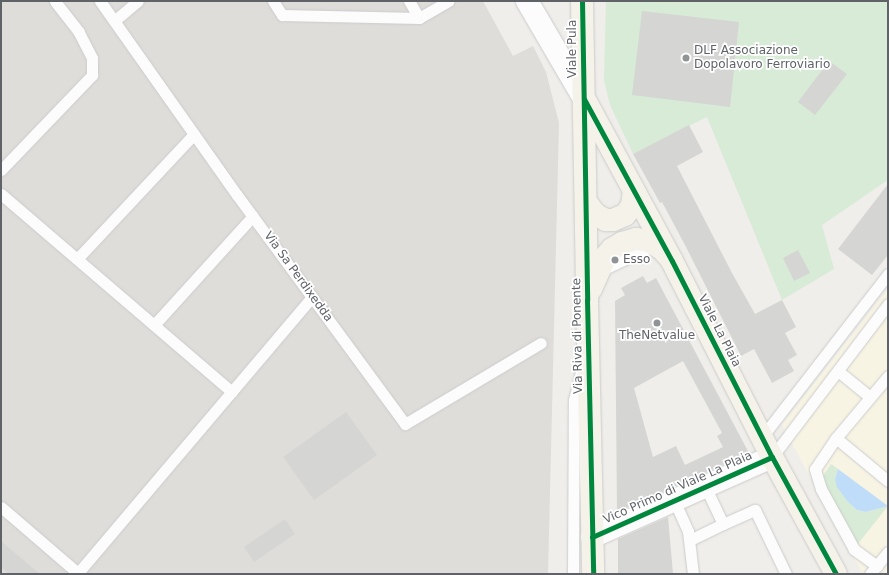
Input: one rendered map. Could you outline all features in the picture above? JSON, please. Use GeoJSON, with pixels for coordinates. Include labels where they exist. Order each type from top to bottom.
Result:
{"type":"FeatureCollection","features":[{"type":"Feature","properties":{"kind":"main road","name":"Viale Pula"},"geometry":{"type":"LineString","coordinates":[[582,1],[583,97]]}},
{"type":"Feature","properties":{"kind":"main road","name":"Viale La Plaia"},"geometry":{"type":"LineString","coordinates":[[583,97],[672,261],[772,457],[836,574]]}},
{"type":"Feature","properties":{"kind":"main road","name":"Via Riva di Ponente"},"geometry":{"type":"LineString","coordinates":[[583,97],[586,202],[586,300],[593,574]]}},
{"type":"Feature","properties":{"kind":"main road"},"geometry":{"type":"LineString","coordinates":[[586,202],[595,214],[606,220],[613,220],[625,215],[630,210],[634,198],[634,191]]}},
{"type":"Feature","properties":{"kind":"main road","name":"Viale La Plaia"},"geometry":{"type":"LineString","coordinates":[[586,300],[608,252],[622,243],[636,239],[656,244],[672,261]]}},
{"type":"Feature","properties":{"kind":"street"},"geometry":{"type":"LineString","coordinates":[[527,1],[583,97]]}},
{"type":"Feature","properties":{"kind":"street","name":"Vico Primo di Viale La Plaia"},"geometry":{"type":"LineString","coordinates":[[592,537],[772,457]]}},
{"type":"Feature","properties":{"kind":"lane"},"geometry":{"type":"LineString","coordinates":[[1,170],[92,75],[92,58],[79,32],[55,1]]}},
{"type":"Feature","properties":{"kind":"lane","name":"Via Sa Perdixedda"},"geometry":{"type":"LineString","coordinates":[[100,1],[237,195],[405,424],[541,342]]}},
{"type":"Feature","properties":{"kind":"lane"},"geometry":{"type":"LineString","coordinates":[[114,21],[138,1]]}},
{"type":"Feature","properties":{"kind":"lane"},"geometry":{"type":"LineString","coordinates":[[273,1],[282,15],[419,18],[448,1]]}},
{"type":"Feature","properties":{"kind":"lane"},"geometry":{"type":"LineString","coordinates":[[409,1],[419,18]]}},
{"type":"Feature","properties":{"kind":"lane"},"geometry":{"type":"LineString","coordinates":[[77,258],[194,134]]}},
{"type":"Feature","properties":{"kind":"lane"},"geometry":{"type":"LineString","coordinates":[[1,194],[232,392]]}},
{"type":"Feature","properties":{"kind":"lane"},"geometry":{"type":"LineString","coordinates":[[154,325],[253,216]]}},
{"type":"Feature","properties":{"kind":"lane"},"geometry":{"type":"LineString","coordinates":[[762,437],[888,274]]}},
{"type":"Feature","properties":{"kind":"lane"},"geometry":{"type":"LineString","coordinates":[[1,508],[78,574],[312,297]]}},
{"type":"Feature","properties":{"kind":"lane"},"geometry":{"type":"LineString","coordinates":[[772,457],[888,304]]}},
{"type":"Feature","properties":{"kind":"lane"},"geometry":{"type":"LineString","coordinates":[[573,574],[574,400],[588,338]]}},
{"type":"Feature","properties":{"kind":"lane"},"geometry":{"type":"LineString","coordinates":[[838,371],[870,397]]}},
{"type":"Feature","properties":{"kind":"lane"},"geometry":{"type":"LineString","coordinates":[[888,376],[836,438],[815,469],[821,489],[854,549],[873,570],[888,552]]}},
{"type":"Feature","properties":{"kind":"lane"},"geometry":{"type":"LineString","coordinates":[[836,438],[888,481]]}},
{"type":"Feature","properties":{"kind":"lane"},"geometry":{"type":"LineString","coordinates":[[705,486],[723,524]]}},
{"type":"Feature","properties":{"kind":"lane"},"geometry":{"type":"LineString","coordinates":[[674,500],[688,531],[693,574]]}},
{"type":"Feature","properties":{"kind":"lane"},"geometry":{"type":"LineString","coordinates":[[690,540],[755,510],[786,574]]}},
{"type":"Feature","properties":{"kind":"shaded area"},"geometry":{"type":"Polygon","coordinates":[[[1,1],[483,1],[513,56],[533,46],[546,72],[559,123],[548,574],[1,574],[1,1]]]}},
{"type":"Feature","properties":{"kind":"shaded area"},"geometry":{"type":"Polygon","coordinates":[[[888,289],[888,574],[863,574],[782,425],[888,289]]]}},
{"type":"Feature","properties":{"kind":"green space"},"geometry":{"type":"Polygon","coordinates":[[[606,1],[888,1],[888,180],[822,225],[834,269],[782,300],[707,117],[633,154],[610,105],[604,80],[606,1]]]}},
{"type":"Feature","properties":{"kind":"green space"},"geometry":{"type":"Polygon","coordinates":[[[831,464],[838,469],[835,479],[848,502],[857,510],[866,512],[888,506],[857,545],[821,479],[831,464]]]}},
{"type":"Feature","properties":{"kind":"water"},"geometry":{"type":"Polygon","coordinates":[[[838,469],[888,506],[866,512],[857,510],[848,502],[837,487],[835,479],[838,469]]]}},
{"type":"Feature","properties":{"kind":"building","name":"DLF Associazione Dopolavoro Ferroviario"},"geometry":{"type":"Polygon","coordinates":[[[642,11],[739,22],[730,107],[632,95],[642,11]]]}},
{"type":"Feature","properties":{"kind":"building"},"geometry":{"type":"Polygon","coordinates":[[[829,61],[847,74],[815,115],[798,102],[829,61]]]}},
{"type":"Feature","properties":{"kind":"building"},"geometry":{"type":"Polygon","coordinates":[[[689,125],[703,152],[677,166],[732,273],[755,314],[782,300],[796,327],[785,333],[797,355],[788,360],[794,371],[772,383],[754,349],[741,356],[685,245],[662,202],[660,203],[633,154],[689,125]]]}},
{"type":"Feature","properties":{"kind":"building"},"geometry":{"type":"Polygon","coordinates":[[[888,184],[888,255],[872,275],[838,249],[888,184]]]}},
{"type":"Feature","properties":{"kind":"building"},"geometry":{"type":"Polygon","coordinates":[[[798,250],[810,273],[794,281],[783,258],[798,250]]]}},
{"type":"Feature","properties":{"kind":"building"},"geometry":{"type":"Polygon","coordinates":[[[643,276],[647,283],[656,278],[749,453],[617,512],[615,301],[625,295],[621,288],[643,276]],[[683,361],[634,388],[653,457],[676,446],[685,465],[723,447],[717,436],[722,433],[683,361]]]}},
{"type":"Feature","properties":{"kind":"building"},"geometry":{"type":"Polygon","coordinates":[[[346,412],[377,455],[314,500],[283,457],[346,412]]]}},
{"type":"Feature","properties":{"kind":"building"},"geometry":{"type":"Polygon","coordinates":[[[668,517],[673,574],[618,574],[618,539],[668,517]]]}},
{"type":"Feature","properties":{"kind":"building"},"geometry":{"type":"Polygon","coordinates":[[[285,519],[295,534],[254,562],[244,547],[285,519]]]}},
{"type":"Feature","properties":{"kind":"building"},"geometry":{"type":"Polygon","coordinates":[[[1,541],[40,574],[9,574],[1,567],[1,541]]]}},
{"type":"Feature","properties":{"kind":"cycle path"},"geometry":{"type":"LineString","coordinates":[[582,1],[593,574]]}},
{"type":"Feature","properties":{"kind":"cycle path"},"geometry":{"type":"LineString","coordinates":[[584,99],[672,261],[772,457],[836,574]]}},
{"type":"Feature","properties":{"kind":"cycle path"},"geometry":{"type":"LineString","coordinates":[[592,537],[772,457]]}},
{"type":"Feature","properties":{"kind":"place","name":"DLF Associazione Dopolavoro Ferroviario"},"geometry":{"type":"Point","coordinates":[686,58]}},
{"type":"Feature","properties":{"kind":"place","name":"Esso"},"geometry":{"type":"Point","coordinates":[615,260]}},
{"type":"Feature","properties":{"kind":"place","name":"TheNetvalue"},"geometry":{"type":"Point","coordinates":[657,323]}}]}
